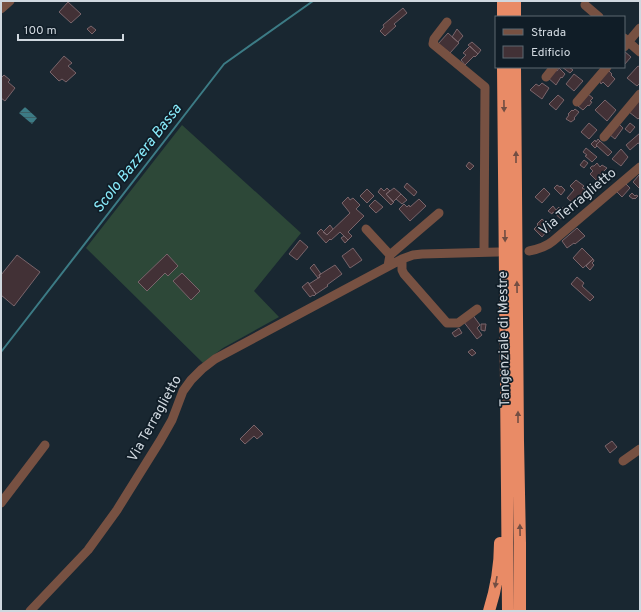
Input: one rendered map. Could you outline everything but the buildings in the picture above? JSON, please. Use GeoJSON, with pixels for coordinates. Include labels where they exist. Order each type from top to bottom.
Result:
{"type":"FeatureCollection","features":[{"type":"Feature","properties":{"kind":"highway"},"geometry":{"type":"LineString","coordinates":[[503,1],[503,16]]}},
{"type":"Feature","properties":{"kind":"highway"},"geometry":{"type":"LineString","coordinates":[[515,1],[515,16]]}},
{"type":"Feature","properties":{"kind":"highway","name":"Tangenziale di Mestre"},"geometry":{"type":"LineString","coordinates":[[503,68],[508,611]]}},
{"type":"Feature","properties":{"kind":"highway","name":"Tangenziale di Mestre"},"geometry":{"type":"LineString","coordinates":[[516,68],[520,611]]}},
{"type":"Feature","properties":{"kind":"highway"},"geometry":{"type":"LineString","coordinates":[[489,611],[494,596],[498,573],[500,522],[507,488]]}},
{"type":"Feature","properties":{"kind":"street"},"geometry":{"type":"LineString","coordinates":[[1,9],[10,1]]}},
{"type":"Feature","properties":{"kind":"street"},"geometry":{"type":"LineString","coordinates":[[585,5],[597,16]]}},
{"type":"Feature","properties":{"kind":"street"},"geometry":{"type":"LineString","coordinates":[[447,22],[434,39],[433,44],[485,87],[484,252]]}},
{"type":"Feature","properties":{"kind":"street"},"geometry":{"type":"LineString","coordinates":[[640,28],[625,42],[640,52]]}},
{"type":"Feature","properties":{"kind":"street"},"geometry":{"type":"LineString","coordinates":[[546,77],[553,68]]}},
{"type":"Feature","properties":{"kind":"street"},"geometry":{"type":"LineString","coordinates":[[577,102],[606,68]]}},
{"type":"Feature","properties":{"kind":"street"},"geometry":{"type":"LineString","coordinates":[[604,137],[640,94]]}},
{"type":"Feature","properties":{"kind":"street","name":"Via Terraglietto"},"geometry":{"type":"LineString","coordinates":[[529,251],[539,249],[553,241],[640,167]]}},
{"type":"Feature","properties":{"kind":"street"},"geometry":{"type":"LineString","coordinates":[[388,266],[390,255],[438,213]]}},
{"type":"Feature","properties":{"kind":"street"},"geometry":{"type":"LineString","coordinates":[[366,229],[390,255]]}},
{"type":"Feature","properties":{"kind":"street","name":"Via Terraglietto"},"geometry":{"type":"LineString","coordinates":[[30,611],[88,550],[117,510],[160,441],[172,420],[183,392],[191,380],[215,359],[402,259],[413,255],[422,254],[498,252]]}},
{"type":"Feature","properties":{"kind":"street"},"geometry":{"type":"LineString","coordinates":[[402,259],[402,270],[404,274],[447,323],[458,324],[477,309]]}},
{"type":"Feature","properties":{"kind":"street"},"geometry":{"type":"LineString","coordinates":[[1,503],[45,445]]}},
{"type":"Feature","properties":{"kind":"street"},"geometry":{"type":"LineString","coordinates":[[622,461],[640,449]]}},
{"type":"Feature","properties":{"kind":"green space"},"geometry":{"type":"Polygon","coordinates":[[[182,125],[301,233],[254,291],[279,317],[223,348],[203,363],[86,248],[182,125]]]}},
{"type":"Feature","properties":{"kind":"water"},"geometry":{"type":"Polygon","coordinates":[[[25,107],[37,118],[32,124],[19,113],[25,107]]]}},
{"type":"Feature","properties":{"kind":"waterway","name":"Scolo Bazzera Bassa"},"geometry":{"type":"LineString","coordinates":[[1,352],[224,64],[313,1]]}}]}
